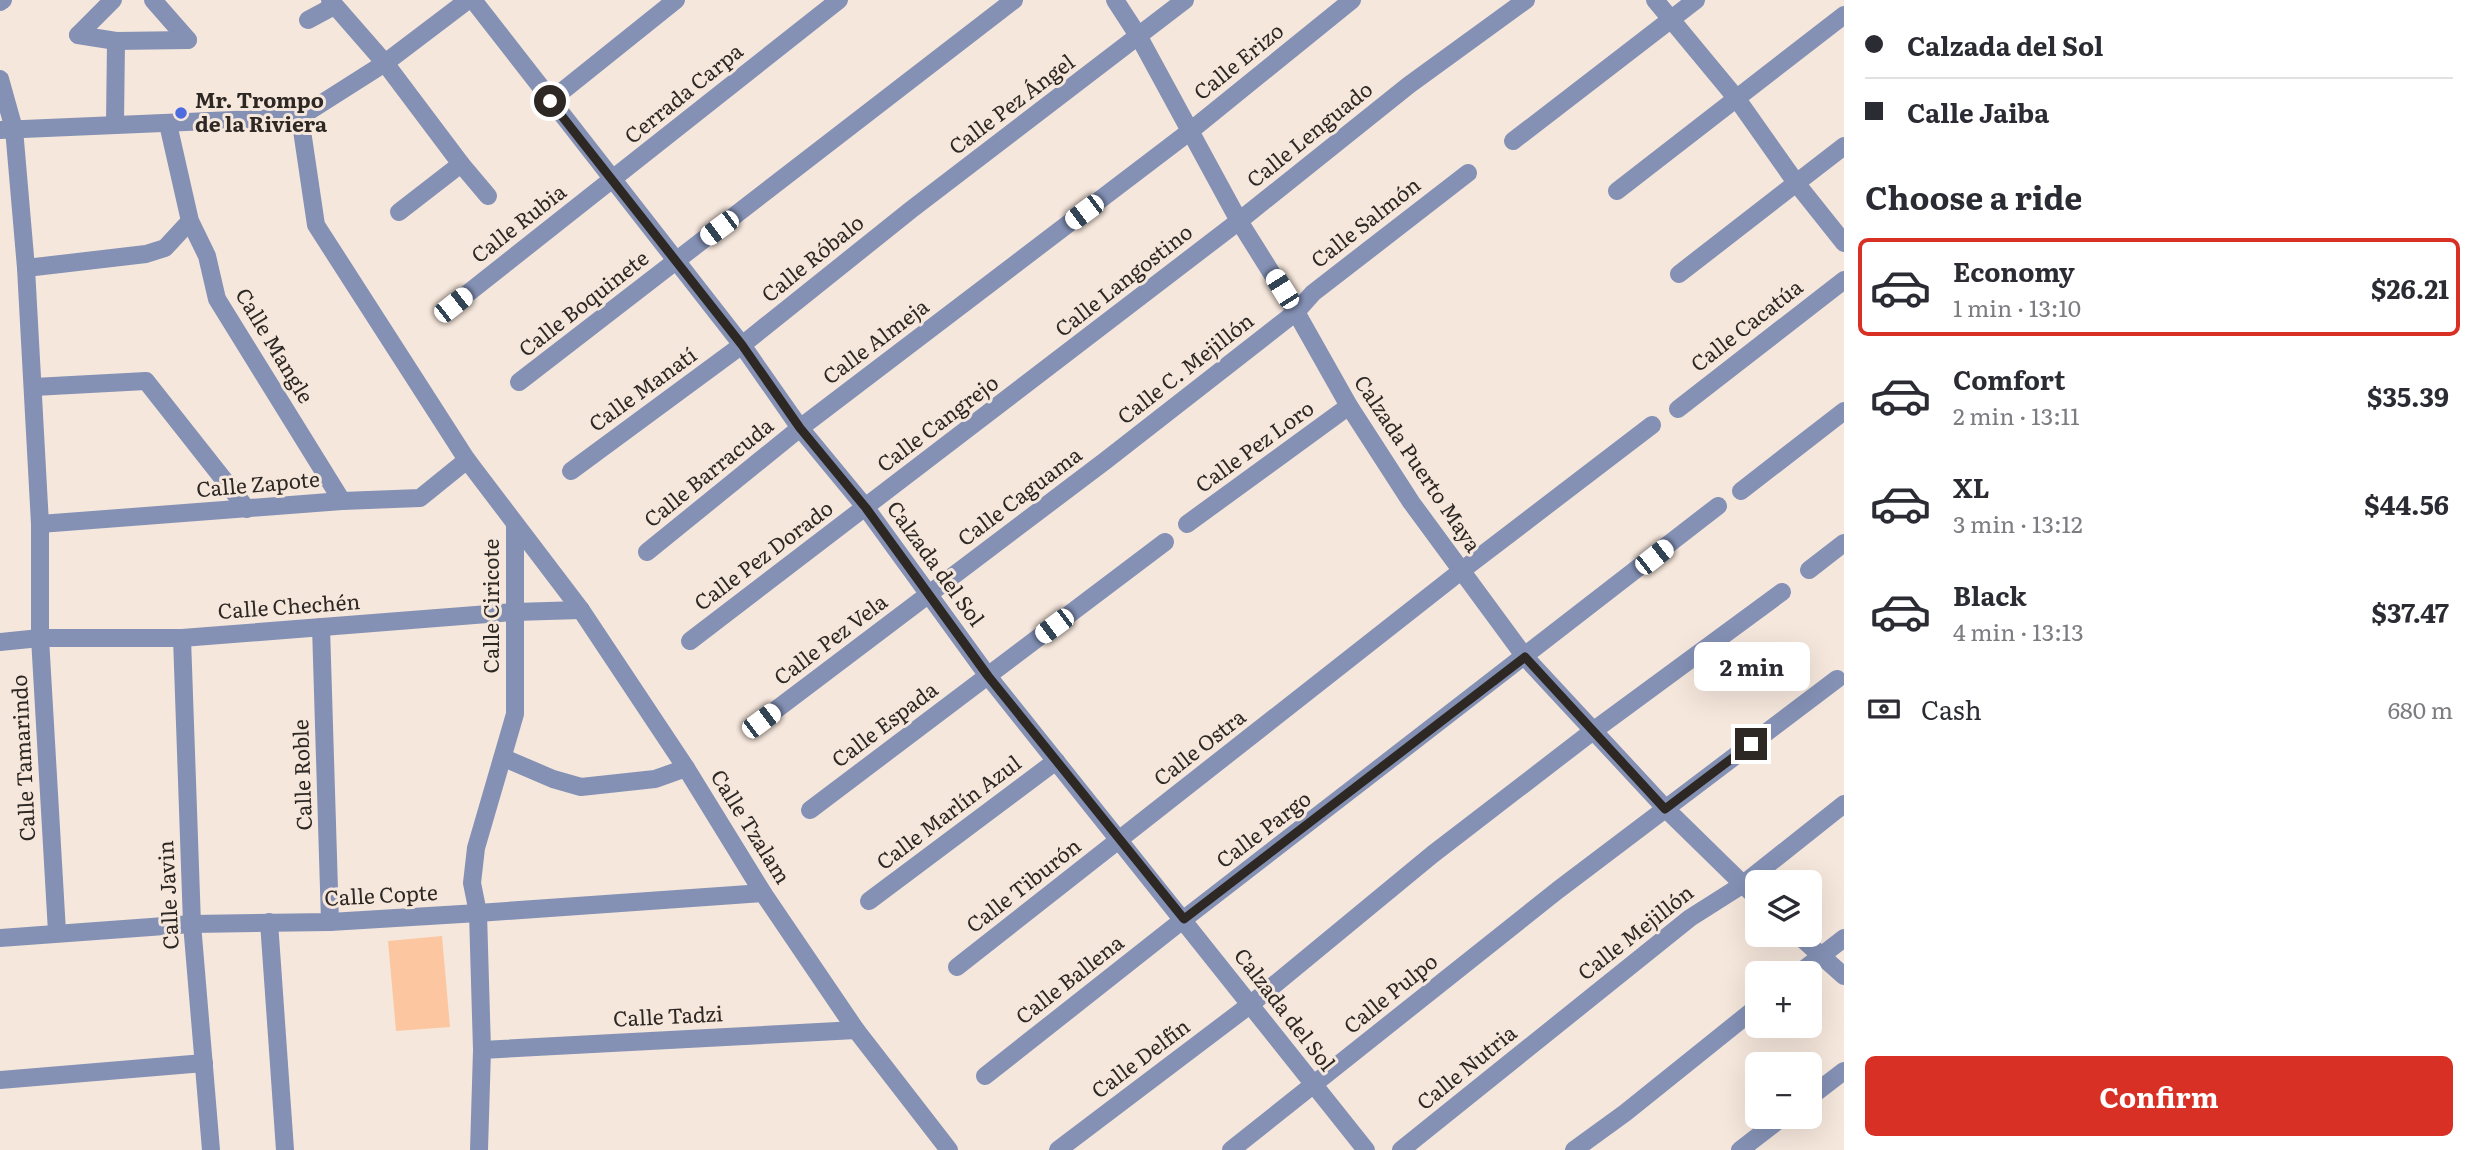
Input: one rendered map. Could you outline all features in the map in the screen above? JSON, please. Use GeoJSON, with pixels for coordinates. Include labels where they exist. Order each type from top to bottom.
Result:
{"type":"FeatureCollection","features":[{"type":"Feature","properties":{"kind":"street"},"geometry":{"type":"LineString","coordinates":[[113,0],[78,35],[116,41],[188,40],[153,0]]}},
{"type":"Feature","properties":{"kind":"street"},"geometry":{"type":"LineString","coordinates":[[7,130],[115,123],[168,124],[300,117],[385,63],[470,0]]}},
{"type":"Feature","properties":{"kind":"street","name":"Calzada del Sol"},"geometry":{"type":"LineString","coordinates":[[470,0],[742,345],[800,428],[866,508],[988,676],[1366,1150]]}},
{"type":"Feature","properties":{"kind":"street"},"geometry":{"type":"LineString","coordinates":[[550,101],[676,0]]}},
{"type":"Feature","properties":{"kind":"street","name":"Cerrada Carpa"},"geometry":{"type":"LineString","coordinates":[[614,180],[839,0]]}},
{"type":"Feature","properties":{"kind":"street","name":"Calle Boquinete"},"geometry":{"type":"LineString","coordinates":[[519,382],[1014,0]]}},
{"type":"Feature","properties":{"kind":"street","name":"Calzada Puerto Maya"},"geometry":{"type":"LineString","coordinates":[[1115,0],[1139,37],[1239,221],[1296,312],[1349,406],[1410,502],[1525,657],[1665,809],[1745,888]]}},
{"type":"Feature","properties":{"kind":"street","name":"Calle Pez Ángel"},"geometry":{"type":"LineString","coordinates":[[912,209],[1185,0]]}},
{"type":"Feature","properties":{"kind":"street","name":"Calle Lenguado"},"geometry":{"type":"LineString","coordinates":[[1239,221],[1409,86],[1526,0]]}},
{"type":"Feature","properties":{"kind":"street"},"geometry":{"type":"LineString","coordinates":[[1655,0],[1737,99],[1797,184],[1844,243]]}},
{"type":"Feature","properties":{"kind":"street"},"geometry":{"type":"LineString","coordinates":[[1513,141],[1696,0]]}},
{"type":"Feature","properties":{"kind":"street","name":"Calle Erizo"},"geometry":{"type":"LineString","coordinates":[[979,292],[1189,132],[1351,1]]}},
{"type":"Feature","properties":{"kind":"street"},"geometry":{"type":"LineString","coordinates":[[308,20],[332,3],[385,63],[488,196]]}},
{"type":"Feature","properties":{"kind":"street"},"geometry":{"type":"LineString","coordinates":[[1617,191],[1844,15]]}},
{"type":"Feature","properties":{"kind":"street"},"geometry":{"type":"LineString","coordinates":[[115,123],[116,41]]}},
{"type":"Feature","properties":{"kind":"street","name":"Calle Tamarindo"},"geometry":{"type":"LineString","coordinates":[[0,79],[26,268],[34,387],[40,524],[40,638],[57,932]]}},
{"type":"Feature","properties":{"kind":"street","name":"Calle Ciricote"},"geometry":{"type":"LineString","coordinates":[[300,117],[316,225],[467,460],[515,526],[515,714],[476,848],[472,883],[478,913],[482,1050],[479,1150]]}},
{"type":"Feature","properties":{"kind":"street","name":"Calle Mangle"},"geometry":{"type":"LineString","coordinates":[[168,124],[190,221],[207,256],[217,299],[342,500]]}},
{"type":"Feature","properties":{"kind":"street"},"geometry":{"type":"LineString","coordinates":[[1679,274],[1844,146]]}},
{"type":"Feature","properties":{"kind":"street"},"geometry":{"type":"LineString","coordinates":[[399,212],[461,164]]}},
{"type":"Feature","properties":{"kind":"street","name":"Calle Salmón"},"geometry":{"type":"LineString","coordinates":[[1296,312],[1313,293],[1468,173]]}},
{"type":"Feature","properties":{"kind":"street","name":"Calle Rubia"},"geometry":{"type":"LineString","coordinates":[[453,305],[614,180]]}},
{"type":"Feature","properties":{"kind":"street","name":"Calle Róbalo"},"geometry":{"type":"LineString","coordinates":[[742,345],[912,209]]}},
{"type":"Feature","properties":{"kind":"street"},"geometry":{"type":"LineString","coordinates":[[26,268],[146,254],[165,248],[190,221]]}},
{"type":"Feature","properties":{"kind":"street","name":"Calle Langostino"},"geometry":{"type":"LineString","coordinates":[[1038,376],[1239,221]]}},
{"type":"Feature","properties":{"kind":"street","name":"Calle Cacatúa"},"geometry":{"type":"LineString","coordinates":[[1678,408],[1844,280]]}},
{"type":"Feature","properties":{"kind":"street","name":"Calle Almeja"},"geometry":{"type":"LineString","coordinates":[[800,428],[979,292]]}},
{"type":"Feature","properties":{"kind":"street","name":"Calle C. Mejillón"},"geometry":{"type":"LineString","coordinates":[[1105,461],[1296,312]]}},
{"type":"Feature","properties":{"kind":"street","name":"Calle Manatí"},"geometry":{"type":"LineString","coordinates":[[571,471],[742,345]]}},
{"type":"Feature","properties":{"kind":"street","name":"Calle Cangrejo"},"geometry":{"type":"LineString","coordinates":[[866,508],[1038,376]]}},
{"type":"Feature","properties":{"kind":"street"},"geometry":{"type":"LineString","coordinates":[[34,387],[146,381],[247,509]]}},
{"type":"Feature","properties":{"kind":"street","name":"Calle Pez Loro"},"geometry":{"type":"LineString","coordinates":[[1187,524],[1349,406]]}},
{"type":"Feature","properties":{"kind":"street"},"geometry":{"type":"LineString","coordinates":[[1741,491],[1844,411]]}},
{"type":"Feature","properties":{"kind":"street","name":"Calle Ostra"},"geometry":{"type":"LineString","coordinates":[[1119,841],[1461,571],[1652,425]]}},
{"type":"Feature","properties":{"kind":"street","name":"Calle Barracuda"},"geometry":{"type":"LineString","coordinates":[[647,552],[800,428]]}},
{"type":"Feature","properties":{"kind":"street","name":"Calle Zapote"},"geometry":{"type":"LineString","coordinates":[[40,524],[342,500],[420,498],[467,460]]}},
{"type":"Feature","properties":{"kind":"street","name":"Calle Caguama"},"geometry":{"type":"LineString","coordinates":[[929,594],[1105,461]]}},
{"type":"Feature","properties":{"kind":"street","name":"Calle Pargo"},"geometry":{"type":"LineString","coordinates":[[1184,919],[1718,506]]}},
{"type":"Feature","properties":{"kind":"street","name":"Calle Pez Dorado"},"geometry":{"type":"LineString","coordinates":[[690,641],[866,508]]}},
{"type":"Feature","properties":{"kind":"street","name":"Calle Tzalam"},"geometry":{"type":"LineString","coordinates":[[515,526],[581,610],[686,768],[763,893],[856,1030],[949,1150]]}},
{"type":"Feature","properties":{"kind":"street","name":"Calle Espada"},"geometry":{"type":"LineString","coordinates":[[810,810],[1164,542]]}},
{"type":"Feature","properties":{"kind":"street"},"geometry":{"type":"LineString","coordinates":[[1809,570],[1844,543]]}},
{"type":"Feature","properties":{"kind":"street","name":"Calle Delfín"},"geometry":{"type":"LineString","coordinates":[[1058,1150],[1251,1004],[1433,854],[1593,731],[1782,592]]}},
{"type":"Feature","properties":{"kind":"street","name":"Calle Pez Vela"},"geometry":{"type":"LineString","coordinates":[[761,721],[929,594]]}},
{"type":"Feature","properties":{"kind":"street","name":"Calle Chechén"},"geometry":{"type":"LineString","coordinates":[[0,642],[40,638],[182,638],[514,612],[581,610]]}},
{"type":"Feature","properties":{"kind":"street","name":"Calle Roble"},"geometry":{"type":"LineString","coordinates":[[321,627],[330,922]]}},
{"type":"Feature","properties":{"kind":"street","name":"Calle Javin"},"geometry":{"type":"LineString","coordinates":[[182,638],[192,924],[211,1150]]}},
{"type":"Feature","properties":{"kind":"street","name":"Calle Pulpo"},"geometry":{"type":"LineString","coordinates":[[1231,1150],[1497,938],[1837,679]]}},
{"type":"Feature","properties":{"kind":"street"},"geometry":{"type":"LineString","coordinates":[[504,758],[553,779],[581,787],[655,779],[686,768]]}},
{"type":"Feature","properties":{"kind":"street","name":"Calle Marlín Azul"},"geometry":{"type":"LineString","coordinates":[[869,901],[1056,761]]}},
{"type":"Feature","properties":{"kind":"street","name":"Calle Mejillón"},"geometry":{"type":"LineString","coordinates":[[1561,1022],[1690,918],[1742,885],[1844,804]]}},
{"type":"Feature","properties":{"kind":"street","name":"Calle Tiburón"},"geometry":{"type":"LineString","coordinates":[[957,967],[1119,841]]}},
{"type":"Feature","properties":{"kind":"street","name":"Calle Copte"},"geometry":{"type":"LineString","coordinates":[[0,938],[192,924],[330,922],[763,893]]}},
{"type":"Feature","properties":{"kind":"street","name":"Calle Ballena"},"geometry":{"type":"LineString","coordinates":[[985,1076],[1184,919]]}},
{"type":"Feature","properties":{"kind":"street"},"geometry":{"type":"LineString","coordinates":[[269,922],[285,1150]]}},
{"type":"Feature","properties":{"kind":"street"},"geometry":{"type":"LineString","coordinates":[[1814,961],[1844,937]]}},
{"type":"Feature","properties":{"kind":"street"},"geometry":{"type":"LineString","coordinates":[[1812,947],[1844,976]]}},
{"type":"Feature","properties":{"kind":"street"},"geometry":{"type":"LineString","coordinates":[[1574,1150],[1625,1113],[1745,1017]]}},
{"type":"Feature","properties":{"kind":"street","name":"Calle Nutria"},"geometry":{"type":"LineString","coordinates":[[1401,1150],[1561,1022]]}},
{"type":"Feature","properties":{"kind":"street","name":"Calle Tadzi"},"geometry":{"type":"LineString","coordinates":[[482,1050],[856,1030]]}},
{"type":"Feature","properties":{"kind":"street"},"geometry":{"type":"LineString","coordinates":[[0,1080],[204,1063]]}},
{"type":"Feature","properties":{"kind":"street"},"geometry":{"type":"LineString","coordinates":[[1822,1088],[1844,1071]]}},
{"type":"Feature","properties":{"kind":"street"},"geometry":{"type":"LineString","coordinates":[[1740,1150],[1767,1129]]}},
{"type":"Feature","properties":{"kind":"shaded area"},"geometry":{"type":"Polygon","coordinates":[[[442,936],[450,1027],[396,1031],[388,941],[442,936]]]}},
{"type":"Feature","properties":{"kind":"place","name":"Mr. Trompo de la Riviera"},"geometry":{"type":"Point","coordinates":[181,113]}},
{"type":"Feature","properties":{"kind":"route"},"geometry":{"type":"LineString","coordinates":[[550,101],[742,345],[800,428],[866,508],[988,676],[1184,919],[1525,657],[1665,809],[1751,744]]}}]}
